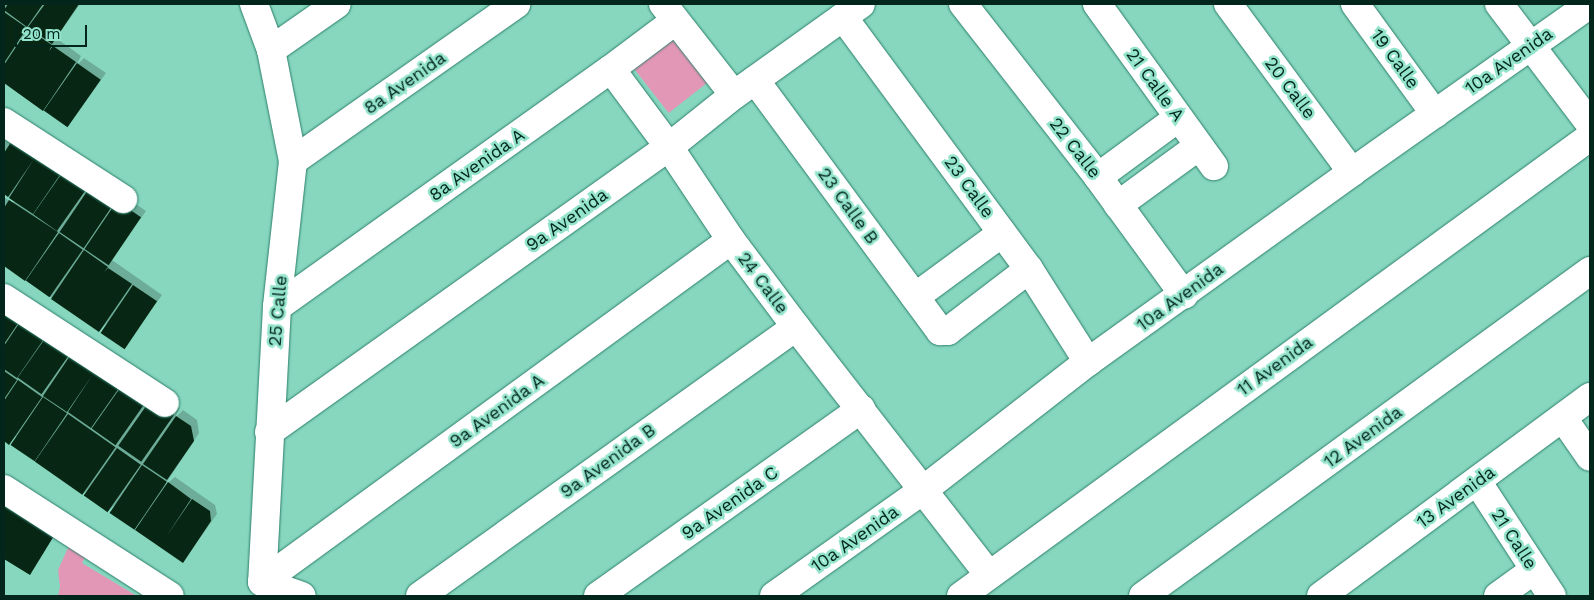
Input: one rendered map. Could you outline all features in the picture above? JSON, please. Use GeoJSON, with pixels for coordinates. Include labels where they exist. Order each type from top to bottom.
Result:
{"type":"FeatureCollection","features":[{"type":"Feature","properties":{"kind":"street","name":"25 Calle"},"geometry":{"type":"LineString","coordinates":[[254,4],[271,50],[293,161],[277,307],[262,582]]}},
{"type":"Feature","properties":{"kind":"street"},"geometry":{"type":"LineString","coordinates":[[271,50],[337,4]]}},
{"type":"Feature","properties":{"kind":"street","name":"8a Avenida"},"geometry":{"type":"LineString","coordinates":[[293,161],[516,4]]}},
{"type":"Feature","properties":{"kind":"street","name":"22 Calle"},"geometry":{"type":"LineString","coordinates":[[963,4],[1098,177],[1184,295]]}},
{"type":"Feature","properties":{"kind":"street","name":"21 Calle A"},"geometry":{"type":"LineString","coordinates":[[1097,4],[1207,156],[1118,205]]}},
{"type":"Feature","properties":{"kind":"street","name":"20 Calle"},"geometry":{"type":"LineString","coordinates":[[1228,4],[1352,172]]}},
{"type":"Feature","properties":{"kind":"street","name":"19 Calle"},"geometry":{"type":"LineString","coordinates":[[1355,4],[1435,114]]}},
{"type":"Feature","properties":{"kind":"street"},"geometry":{"type":"LineString","coordinates":[[1499,4],[1590,124]]}},
{"type":"Feature","properties":{"kind":"street","name":"10a Avenida"},"geometry":{"type":"LineString","coordinates":[[774,596],[922,491],[1088,362],[1590,4]]}},
{"type":"Feature","properties":{"kind":"street","name":"9a Avenida"},"geometry":{"type":"LineString","coordinates":[[269,432],[668,147],[852,10]]}},
{"type":"Feature","properties":{"kind":"street","name":"23 Calle"},"geometry":{"type":"LineString","coordinates":[[852,10],[1002,233],[1029,269],[1088,362]]}},
{"type":"Feature","properties":{"kind":"street","name":"23 Calle B"},"geometry":{"type":"LineString","coordinates":[[669,12],[745,88],[915,297],[940,331],[948,331],[1029,269]]}},
{"type":"Feature","properties":{"kind":"street","name":"8a Avenida A"},"geometry":{"type":"LineString","coordinates":[[277,307],[611,69],[669,12]]}},
{"type":"Feature","properties":{"kind":"street","name":"24 Calle"},"geometry":{"type":"LineString","coordinates":[[611,69],[796,327],[989,575]]}},
{"type":"Feature","properties":{"kind":"street"},"geometry":{"type":"LineString","coordinates":[[1098,177],[1178,118]]}},
{"type":"Feature","properties":{"kind":"street"},"geometry":{"type":"LineString","coordinates":[[4,122],[123,199]]}},
{"type":"Feature","properties":{"kind":"street","name":"11 Avenida"},"geometry":{"type":"LineString","coordinates":[[961,596],[1590,136]]}},
{"type":"Feature","properties":{"kind":"street"},"geometry":{"type":"LineString","coordinates":[[915,297],[1002,233]]}},
{"type":"Feature","properties":{"kind":"street","name":"9a Avenida A"},"geometry":{"type":"LineString","coordinates":[[262,582],[732,240]]}},
{"type":"Feature","properties":{"kind":"street","name":"12 Avenida"},"geometry":{"type":"LineString","coordinates":[[1144,596],[1587,279]]}},
{"type":"Feature","properties":{"kind":"street"},"geometry":{"type":"LineString","coordinates":[[4,298],[165,403]]}},
{"type":"Feature","properties":{"kind":"street","name":"9a Avenida B"},"geometry":{"type":"LineString","coordinates":[[420,596],[796,327]]}},
{"type":"Feature","properties":{"kind":"street","name":"13 Avenida"},"geometry":{"type":"LineString","coordinates":[[1321,596],[1590,397]]}},
{"type":"Feature","properties":{"kind":"street","name":"9a Avenida C"},"geometry":{"type":"LineString","coordinates":[[598,596],[861,409]]}},
{"type":"Feature","properties":{"kind":"street"},"geometry":{"type":"LineString","coordinates":[[1563,418],[1590,457]]}},
{"type":"Feature","properties":{"kind":"street","name":"21 Calle"},"geometry":{"type":"LineString","coordinates":[[1477,481],[1552,596]]}},
{"type":"Feature","properties":{"kind":"street"},"geometry":{"type":"LineString","coordinates":[[4,489],[170,596]]}},
{"type":"Feature","properties":{"kind":"street"},"geometry":{"type":"LineString","coordinates":[[1498,596],[1534,570]]}},
{"type":"Feature","properties":{"kind":"street"},"geometry":{"type":"LineString","coordinates":[[262,582],[302,596]]}},
{"type":"Feature","properties":{"kind":"shaded area"},"geometry":{"type":"Polygon","coordinates":[[[667,28],[709,82],[669,113],[627,59],[667,28]]]}},
{"type":"Feature","properties":{"kind":"shaded area"},"geometry":{"type":"Polygon","coordinates":[[[72,539],[88,551],[82,563],[137,596],[58,596],[60,587],[58,570],[72,539]]]}},
{"type":"Feature","properties":{"kind":"building"},"geometry":{"type":"Polygon","coordinates":[[[8,4],[43,4],[27,27],[4,10],[8,4]]]}},
{"type":"Feature","properties":{"kind":"building"},"geometry":{"type":"Polygon","coordinates":[[[45,4],[79,4],[52,44],[28,27],[45,4]]]}},
{"type":"Feature","properties":{"kind":"building"},"geometry":{"type":"Polygon","coordinates":[[[4,12],[27,28],[4,63],[4,12]]]}},
{"type":"Feature","properties":{"kind":"building"},"geometry":{"type":"Polygon","coordinates":[[[28,29],[52,45],[49,51],[53,46],[76,62],[43,111],[4,83],[4,65],[28,29]]]}},
{"type":"Feature","properties":{"kind":"building"},"geometry":{"type":"Polygon","coordinates":[[[77,63],[101,80],[67,127],[44,111],[77,63]]]}},
{"type":"Feature","properties":{"kind":"building"},"geometry":{"type":"Polygon","coordinates":[[[17,133],[66,166],[33,214],[9,198],[34,159],[8,197],[4,194],[4,153],[17,133]]]}},
{"type":"Feature","properties":{"kind":"building"},"geometry":{"type":"Polygon","coordinates":[[[67,166],[91,183],[57,231],[33,214],[67,166]]]}},
{"type":"Feature","properties":{"kind":"building"},"geometry":{"type":"Polygon","coordinates":[[[92,184],[116,200],[84,248],[60,232],[92,184]]]}},
{"type":"Feature","properties":{"kind":"building"},"geometry":{"type":"Polygon","coordinates":[[[9,200],[58,232],[25,281],[4,266],[4,208],[9,200]]]}},
{"type":"Feature","properties":{"kind":"building"},"geometry":{"type":"Polygon","coordinates":[[[117,201],[141,217],[109,265],[85,249],[117,201]]]}},
{"type":"Feature","properties":{"kind":"building"},"geometry":{"type":"Polygon","coordinates":[[[59,233],[83,250],[49,297],[26,281],[59,233]]]}},
{"type":"Feature","properties":{"kind":"building"},"geometry":{"type":"Polygon","coordinates":[[[84,250],[108,267],[104,272],[108,268],[132,284],[99,332],[51,299],[84,250]]]}},
{"type":"Feature","properties":{"kind":"building"},"geometry":{"type":"Polygon","coordinates":[[[133,285],[157,301],[125,349],[101,333],[133,285]]]}},
{"type":"Feature","properties":{"kind":"building"},"geometry":{"type":"Polygon","coordinates":[[[4,298],[25,313],[4,344],[4,298]]]}},
{"type":"Feature","properties":{"kind":"building"},"geometry":{"type":"Polygon","coordinates":[[[26,313],[50,330],[17,378],[4,369],[4,346],[26,313]]]}},
{"type":"Feature","properties":{"kind":"building"},"geometry":{"type":"Polygon","coordinates":[[[51,330],[75,347],[41,394],[18,378],[51,330]]]}},
{"type":"Feature","properties":{"kind":"building"},"geometry":{"type":"Polygon","coordinates":[[[76,347],[124,381],[91,428],[68,412],[93,374],[67,412],[43,396],[76,347]]]}},
{"type":"Feature","properties":{"kind":"building"},"geometry":{"type":"Polygon","coordinates":[[[4,371],[17,380],[4,399],[4,371]]]}},
{"type":"Feature","properties":{"kind":"building"},"geometry":{"type":"Polygon","coordinates":[[[18,380],[42,397],[9,445],[4,441],[4,401],[18,380]]]}},
{"type":"Feature","properties":{"kind":"building"},"geometry":{"type":"Polygon","coordinates":[[[125,381],[149,398],[115,445],[92,429],[125,381]]]}},
{"type":"Feature","properties":{"kind":"building"},"geometry":{"type":"Polygon","coordinates":[[[43,397],[67,413],[35,461],[11,445],[43,397]]]}},
{"type":"Feature","properties":{"kind":"building"},"geometry":{"type":"Polygon","coordinates":[[[151,399],[174,415],[141,462],[118,446],[151,399]]]}},
{"type":"Feature","properties":{"kind":"building"},"geometry":{"type":"Polygon","coordinates":[[[68,414],[116,447],[82,495],[35,462],[68,414]]]}},
{"type":"Feature","properties":{"kind":"building"},"geometry":{"type":"Polygon","coordinates":[[[176,416],[191,426],[194,441],[167,480],[143,464],[176,416]]]}},
{"type":"Feature","properties":{"kind":"building"},"geometry":{"type":"Polygon","coordinates":[[[117,448],[141,465],[107,512],[84,496],[117,448]]]}},
{"type":"Feature","properties":{"kind":"building"},"geometry":{"type":"Polygon","coordinates":[[[142,465],[167,482],[134,530],[110,513],[142,465]]]}},
{"type":"Feature","properties":{"kind":"building"},"geometry":{"type":"Polygon","coordinates":[[[168,482],[191,499],[166,537],[192,499],[210,511],[211,521],[183,563],[135,530],[168,482]]]}},
{"type":"Feature","properties":{"kind":"building"},"geometry":{"type":"Polygon","coordinates":[[[10,495],[60,526],[30,575],[4,559],[4,505],[10,495]]]}}]}
